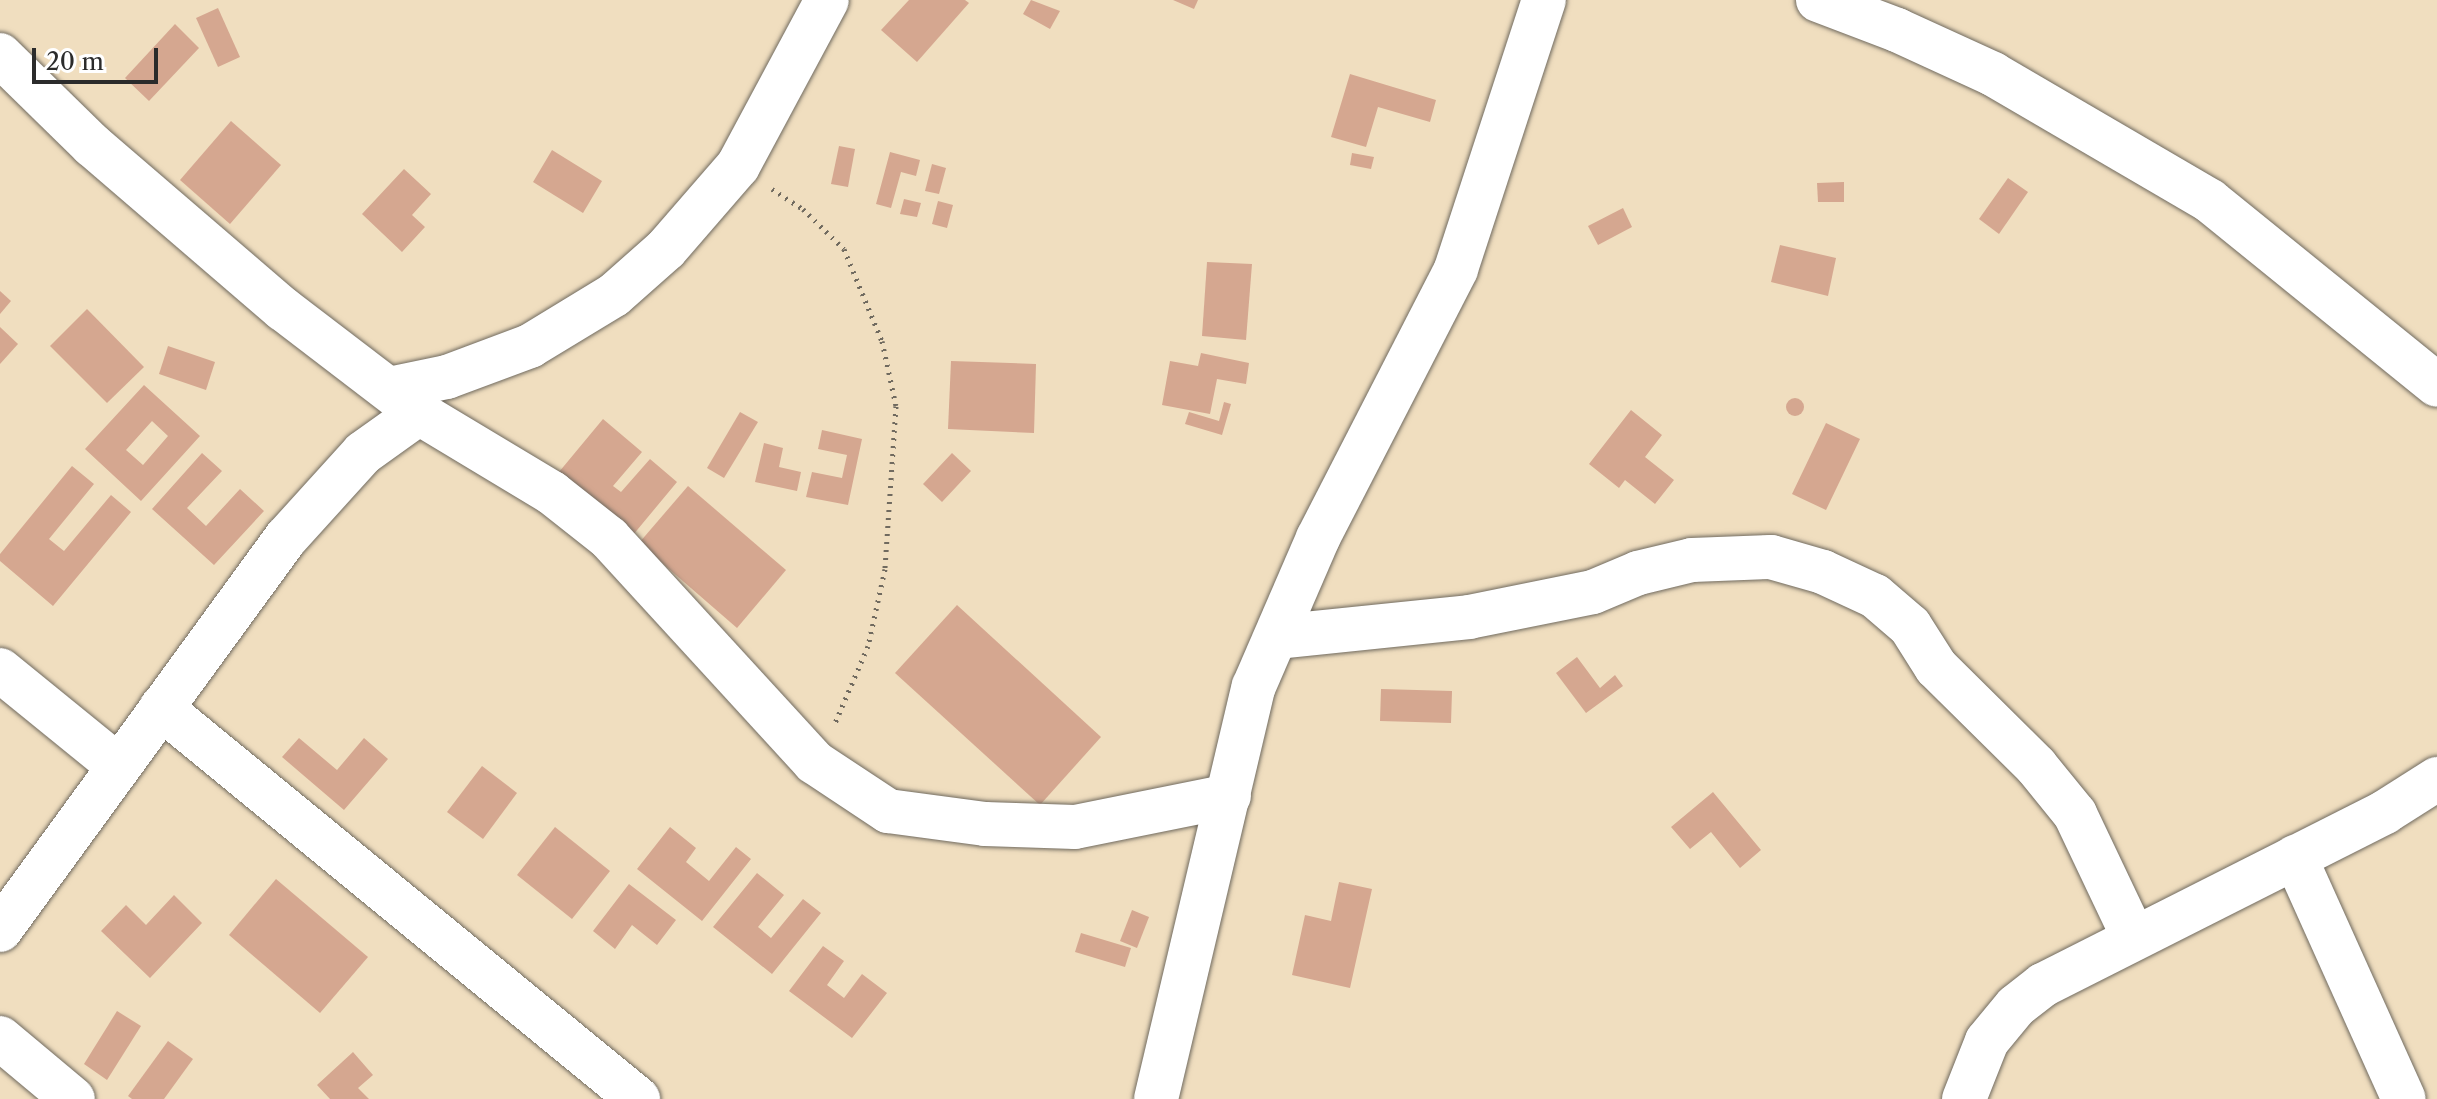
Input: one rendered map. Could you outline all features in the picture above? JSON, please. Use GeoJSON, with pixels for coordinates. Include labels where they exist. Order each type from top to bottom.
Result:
{"type":"FeatureCollection","features":[{"type":"Feature","properties":{"kind":"street"},"geometry":{"type":"LineString","coordinates":[[0,930],[286,538],[363,453],[404,401],[447,377],[530,346],[614,295],[666,249],[738,166],[827,0]]}},
{"type":"Feature","properties":{"kind":"street"},"geometry":{"type":"LineString","coordinates":[[1156,1099],[1254,686],[1318,538],[1456,269],[1544,0]]}},
{"type":"Feature","properties":{"kind":"street"},"geometry":{"type":"LineString","coordinates":[[1818,0],[1897,30],[1993,74],[2210,201],[2437,385]]}},
{"type":"Feature","properties":{"kind":"street"},"geometry":{"type":"LineString","coordinates":[[0,55],[92,145],[283,309],[404,401],[552,493],[609,538],[814,762],[888,811],[985,824],[1075,827],[1229,796]]}},
{"type":"Feature","properties":{"kind":"street"},"geometry":{"type":"LineString","coordinates":[[1276,637],[1469,617],[1593,592],[1638,573],[1692,560],[1771,557],[1823,572],[1875,596],[1910,626],[1936,667],[2036,766],[2075,814],[2134,938]]}},
{"type":"Feature","properties":{"kind":"street"},"geometry":{"type":"LineString","coordinates":[[0,670],[118,766]]}},
{"type":"Feature","properties":{"kind":"street"},"geometry":{"type":"LineString","coordinates":[[161,708],[638,1099]]}},
{"type":"Feature","properties":{"kind":"street"},"geometry":{"type":"LineString","coordinates":[[1964,1099],[1987,1041],[2016,1006],[2043,985],[2385,812],[2437,779]]}},
{"type":"Feature","properties":{"kind":"street"},"geometry":{"type":"LineString","coordinates":[[2295,857],[2404,1099]]}},
{"type":"Feature","properties":{"kind":"street"},"geometry":{"type":"LineString","coordinates":[[0,1038],[73,1099]]}},
{"type":"Feature","properties":{"kind":"path"},"geometry":{"type":"LineString","coordinates":[[738,166],[803,209],[844,249],[882,341],[896,406],[885,569],[868,646],[842,711],[814,762]]}},
{"type":"Feature","properties":{"kind":"building"},"geometry":{"type":"Polygon","coordinates":[[[909,0],[965,0],[969,3],[917,62],[881,30],[909,0]]]}},
{"type":"Feature","properties":{"kind":"building"},"geometry":{"type":"Polygon","coordinates":[[[1031,0],[1060,11],[1050,29],[1023,14],[1031,0]]]}},
{"type":"Feature","properties":{"kind":"building"},"geometry":{"type":"Polygon","coordinates":[[[1173,0],[1198,0],[1194,9],[1173,0]]]}},
{"type":"Feature","properties":{"kind":"building"},"geometry":{"type":"Polygon","coordinates":[[[218,8],[240,57],[218,67],[196,18],[218,8]]]}},
{"type":"Feature","properties":{"kind":"building"},"geometry":{"type":"Polygon","coordinates":[[[175,24],[199,48],[149,101],[125,78],[175,24]]]}},
{"type":"Feature","properties":{"kind":"building"},"geometry":{"type":"Polygon","coordinates":[[[1350,74],[1436,100],[1430,122],[1378,107],[1366,147],[1331,137],[1350,74]]]}},
{"type":"Feature","properties":{"kind":"building"},"geometry":{"type":"Polygon","coordinates":[[[231,121],[281,165],[230,224],[180,180],[231,121]]]}},
{"type":"Feature","properties":{"kind":"building"},"geometry":{"type":"Polygon","coordinates":[[[839,146],[855,149],[848,187],[831,184],[839,146]]]}},
{"type":"Feature","properties":{"kind":"building"},"geometry":{"type":"Polygon","coordinates":[[[552,150],[602,181],[583,213],[533,182],[552,150]]]}},
{"type":"Feature","properties":{"kind":"building"},"geometry":{"type":"Polygon","coordinates":[[[890,152],[920,160],[916,176],[901,172],[891,208],[876,204],[890,152]]]}},
{"type":"Feature","properties":{"kind":"building"},"geometry":{"type":"Polygon","coordinates":[[[1352,153],[1374,157],[1371,169],[1350,165],[1352,153]]]}},
{"type":"Feature","properties":{"kind":"building"},"geometry":{"type":"Polygon","coordinates":[[[932,164],[946,168],[939,194],[925,191],[932,164]]]}},
{"type":"Feature","properties":{"kind":"building"},"geometry":{"type":"Polygon","coordinates":[[[404,169],[431,194],[412,215],[425,227],[402,252],[362,214],[404,169]]]}},
{"type":"Feature","properties":{"kind":"building"},"geometry":{"type":"Polygon","coordinates":[[[2008,178],[2028,192],[1999,234],[1979,219],[2008,178]]]}},
{"type":"Feature","properties":{"kind":"building"},"geometry":{"type":"Polygon","coordinates":[[[1844,182],[1844,202],[1818,202],[1817,183],[1844,182]]]}},
{"type":"Feature","properties":{"kind":"building"},"geometry":{"type":"Polygon","coordinates":[[[904,199],[921,203],[917,217],[900,214],[904,199]]]}},
{"type":"Feature","properties":{"kind":"building"},"geometry":{"type":"Polygon","coordinates":[[[938,201],[953,205],[947,228],[932,224],[938,201]]]}},
{"type":"Feature","properties":{"kind":"building"},"geometry":{"type":"Polygon","coordinates":[[[1623,208],[1632,227],[1598,245],[1588,226],[1623,208]]]}},
{"type":"Feature","properties":{"kind":"building"},"geometry":{"type":"Polygon","coordinates":[[[1780,245],[1836,258],[1828,296],[1771,282],[1780,245]]]}},
{"type":"Feature","properties":{"kind":"building"},"geometry":{"type":"Polygon","coordinates":[[[1207,262],[1252,264],[1246,340],[1202,336],[1207,262]]]}},
{"type":"Feature","properties":{"kind":"building"},"geometry":{"type":"Polygon","coordinates":[[[0,291],[11,301],[0,314],[0,291]]]}},
{"type":"Feature","properties":{"kind":"building"},"geometry":{"type":"Polygon","coordinates":[[[87,309],[144,367],[107,403],[50,346],[87,309]]]}},
{"type":"Feature","properties":{"kind":"building"},"geometry":{"type":"Polygon","coordinates":[[[0,327],[18,344],[0,364],[0,327]]]}},
{"type":"Feature","properties":{"kind":"building"},"geometry":{"type":"Polygon","coordinates":[[[168,346],[215,362],[206,390],[159,374],[168,346]]]}},
{"type":"Feature","properties":{"kind":"building"},"geometry":{"type":"Polygon","coordinates":[[[1201,353],[1249,363],[1246,384],[1217,379],[1210,414],[1162,405],[1170,361],[1198,366],[1201,353]]]}},
{"type":"Feature","properties":{"kind":"building"},"geometry":{"type":"Polygon","coordinates":[[[951,361],[1036,364],[1034,433],[948,429],[951,361]]]}},
{"type":"Feature","properties":{"kind":"building"},"geometry":{"type":"Polygon","coordinates":[[[144,385],[200,436],[141,501],[85,449],[144,385]],[[152,421],[126,450],[143,465],[168,436],[152,421]]]}},
{"type":"Feature","properties":{"kind":"building"},"geometry":{"type":"Polygon","coordinates":[[[1795,398],[1804,407],[1795,416],[1786,407],[1795,398]]]}},
{"type":"Feature","properties":{"kind":"building"},"geometry":{"type":"Polygon","coordinates":[[[1224,402],[1231,404],[1222,435],[1185,424],[1189,412],[1219,421],[1224,402]]]}},
{"type":"Feature","properties":{"kind":"building"},"geometry":{"type":"Polygon","coordinates":[[[1631,410],[1662,435],[1645,457],[1674,480],[1655,504],[1625,480],[1619,488],[1589,464],[1631,410]]]}},
{"type":"Feature","properties":{"kind":"building"},"geometry":{"type":"Polygon","coordinates":[[[740,412],[758,422],[724,478],[707,468],[740,412]]]}},
{"type":"Feature","properties":{"kind":"building"},"geometry":{"type":"Polygon","coordinates":[[[603,419],[642,452],[613,486],[621,492],[650,459],[677,482],[628,541],[554,478],[603,419]]]}},
{"type":"Feature","properties":{"kind":"building"},"geometry":{"type":"Polygon","coordinates":[[[1826,423],[1860,439],[1826,510],[1792,494],[1826,423]]]}},
{"type":"Feature","properties":{"kind":"building"},"geometry":{"type":"Polygon","coordinates":[[[822,430],[862,439],[848,505],[806,497],[812,472],[842,478],[847,455],[818,449],[822,430]]]}},
{"type":"Feature","properties":{"kind":"building"},"geometry":{"type":"Polygon","coordinates":[[[764,443],[783,448],[779,467],[801,472],[797,491],[755,482],[764,443]]]}},
{"type":"Feature","properties":{"kind":"building"},"geometry":{"type":"Polygon","coordinates":[[[202,453],[222,471],[187,508],[206,526],[240,489],[264,511],[214,565],[152,509],[202,453]]]}},
{"type":"Feature","properties":{"kind":"building"},"geometry":{"type":"Polygon","coordinates":[[[952,453],[971,471],[942,502],[923,484],[952,453]]]}},
{"type":"Feature","properties":{"kind":"building"},"geometry":{"type":"Polygon","coordinates":[[[72,466],[94,484],[49,539],[64,551],[111,495],[131,512],[53,606],[0,561],[0,554],[72,466]]]}},
{"type":"Feature","properties":{"kind":"building"},"geometry":{"type":"Polygon","coordinates":[[[688,486],[786,570],[737,628],[639,543],[688,486]]]}},
{"type":"Feature","properties":{"kind":"building"},"geometry":{"type":"Polygon","coordinates":[[[957,605],[1101,737],[1040,805],[895,673],[957,605]]]}},
{"type":"Feature","properties":{"kind":"building"},"geometry":{"type":"Polygon","coordinates":[[[1577,657],[1600,688],[1615,675],[1623,686],[1586,713],[1556,673],[1577,657]]]}},
{"type":"Feature","properties":{"kind":"building"},"geometry":{"type":"Polygon","coordinates":[[[1381,689],[1452,691],[1451,723],[1380,721],[1381,689]]]}},
{"type":"Feature","properties":{"kind":"building"},"geometry":{"type":"Polygon","coordinates":[[[299,738],[337,770],[364,738],[388,759],[344,810],[282,757],[299,738]]]}},
{"type":"Feature","properties":{"kind":"building"},"geometry":{"type":"Polygon","coordinates":[[[482,766],[517,793],[483,839],[447,812],[482,766]]]}},
{"type":"Feature","properties":{"kind":"building"},"geometry":{"type":"Polygon","coordinates":[[[1713,792],[1761,850],[1740,868],[1711,832],[1690,849],[1671,827],[1713,792]]]}},
{"type":"Feature","properties":{"kind":"building"},"geometry":{"type":"Polygon","coordinates":[[[555,827],[610,871],[572,919],[517,875],[555,827]]]}},
{"type":"Feature","properties":{"kind":"building"},"geometry":{"type":"Polygon","coordinates":[[[670,827],[696,848],[686,862],[709,881],[736,847],[751,859],[702,921],[637,869],[670,827]]]}},
{"type":"Feature","properties":{"kind":"building"},"geometry":{"type":"Polygon","coordinates":[[[757,873],[784,895],[758,927],[771,938],[803,899],[821,913],[772,974],[713,927],[757,873]]]}},
{"type":"Feature","properties":{"kind":"building"},"geometry":{"type":"Polygon","coordinates":[[[276,879],[368,957],[320,1013],[229,935],[276,879]]]}},
{"type":"Feature","properties":{"kind":"building"},"geometry":{"type":"Polygon","coordinates":[[[1339,882],[1372,889],[1350,988],[1292,975],[1305,915],[1331,921],[1339,882]]]}},
{"type":"Feature","properties":{"kind":"building"},"geometry":{"type":"Polygon","coordinates":[[[629,884],[676,920],[657,945],[632,925],[615,949],[593,931],[629,884]]]}},
{"type":"Feature","properties":{"kind":"building"},"geometry":{"type":"Polygon","coordinates":[[[174,895],[202,923],[150,978],[101,931],[126,905],[146,925],[174,895]]]}},
{"type":"Feature","properties":{"kind":"building"},"geometry":{"type":"Polygon","coordinates":[[[1132,910],[1149,917],[1137,948],[1120,941],[1132,910]]]}},
{"type":"Feature","properties":{"kind":"building"},"geometry":{"type":"Polygon","coordinates":[[[1081,933],[1131,948],[1125,967],[1075,952],[1081,933]]]}},
{"type":"Feature","properties":{"kind":"building"},"geometry":{"type":"Polygon","coordinates":[[[823,946],[844,961],[827,985],[844,998],[862,974],[887,993],[852,1038],[789,991],[823,946]]]}},
{"type":"Feature","properties":{"kind":"building"},"geometry":{"type":"Polygon","coordinates":[[[117,1011],[141,1026],[107,1080],[84,1064],[117,1011]]]}},
{"type":"Feature","properties":{"kind":"building"},"geometry":{"type":"Polygon","coordinates":[[[168,1041],[193,1059],[164,1099],[132,1099],[128,1096],[168,1041]]]}},
{"type":"Feature","properties":{"kind":"building"},"geometry":{"type":"Polygon","coordinates":[[[353,1052],[373,1075],[358,1088],[369,1099],[330,1099],[317,1085],[353,1052]]]}}]}
